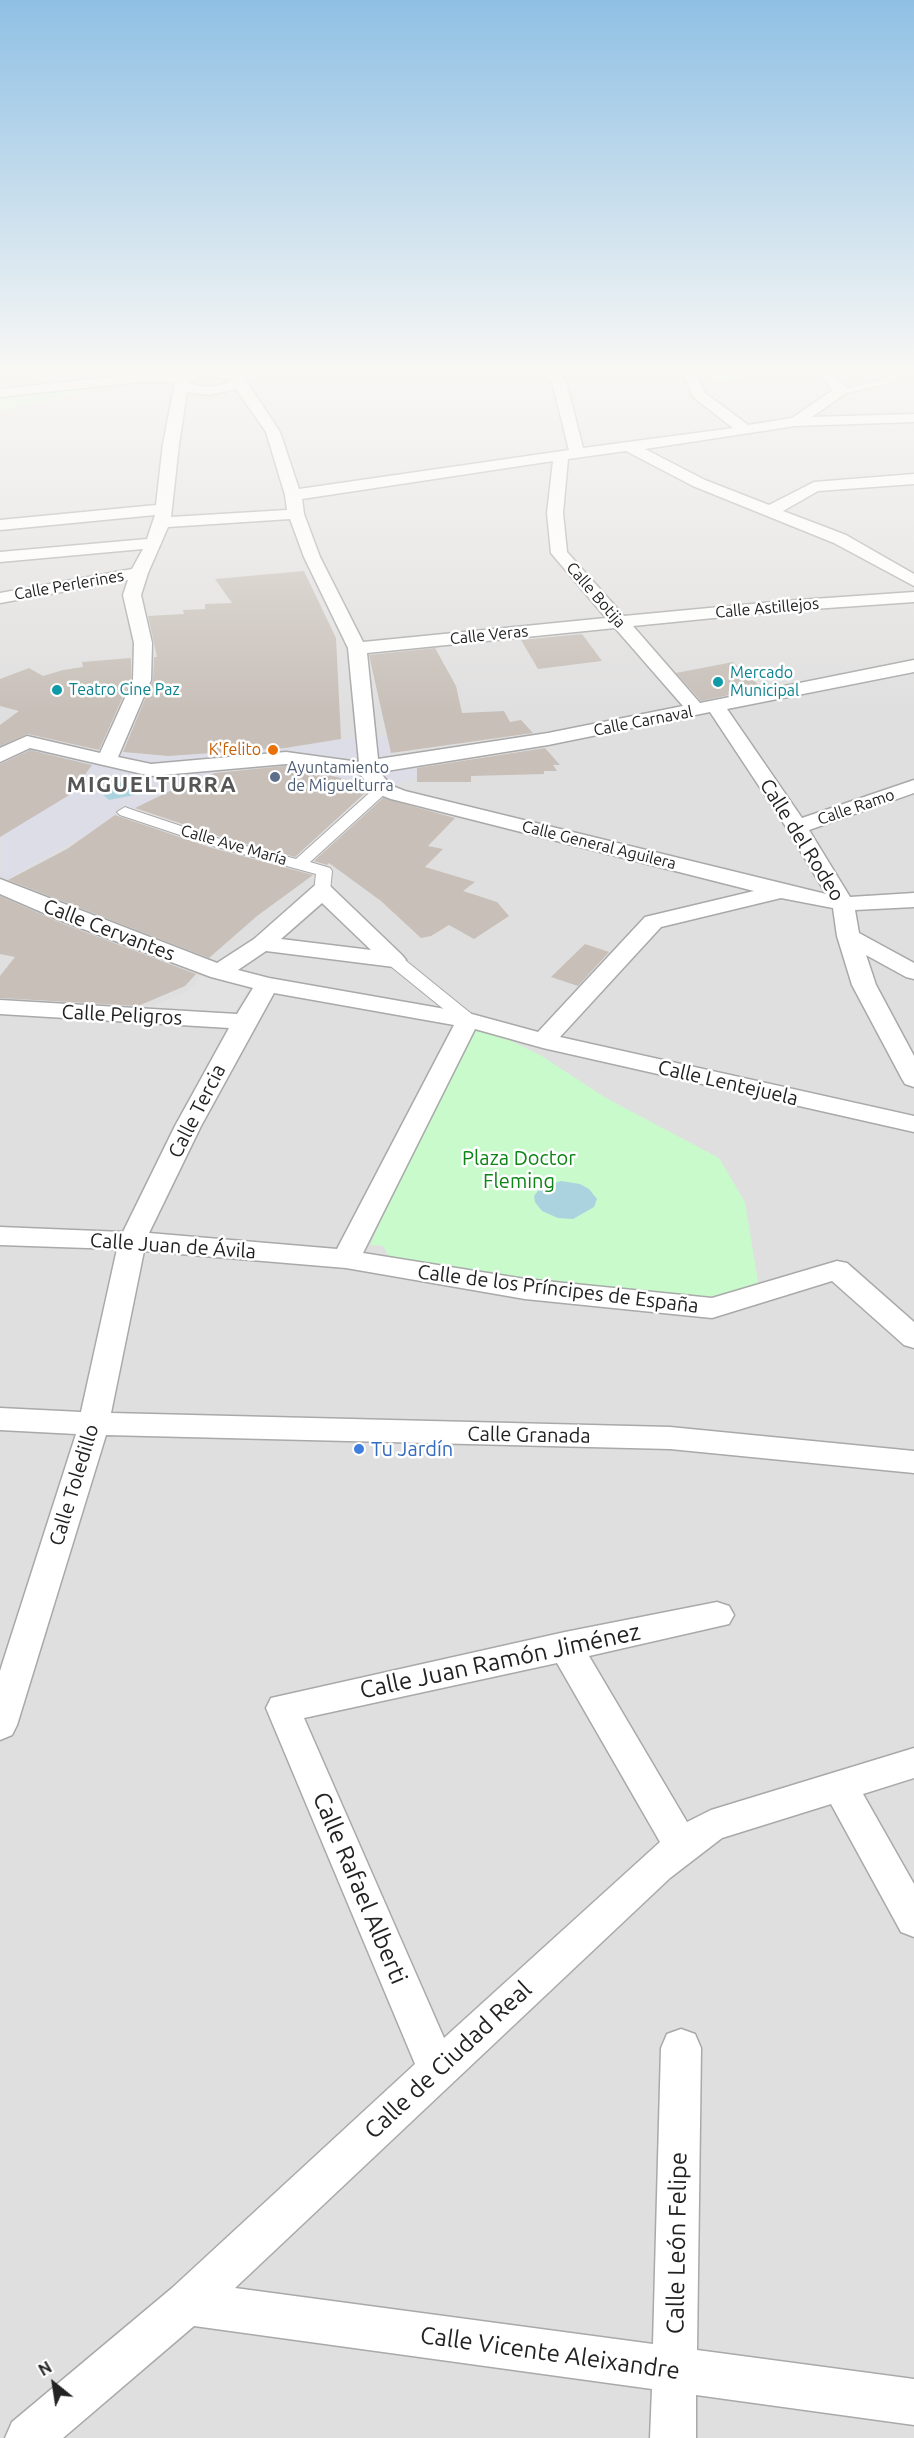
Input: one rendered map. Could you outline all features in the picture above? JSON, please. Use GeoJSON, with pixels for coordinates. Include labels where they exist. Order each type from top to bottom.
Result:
{"type":"FeatureCollection","features":[{"type":"Feature","properties":{"kind":"street"},"geometry":{"type":"LineString","coordinates":[[107,760],[142,680],[143,643],[132,595],[138,573],[154,543],[163,516],[166,485]]}},
{"type":"Feature","properties":{"kind":"street"},"geometry":{"type":"LineString","coordinates":[[290,485],[296,514],[312,557],[357,648],[370,774],[378,780],[382,789],[300,863]]}},
{"type":"Feature","properties":{"kind":"street"},"geometry":{"type":"LineString","coordinates":[[293,495],[362,485]]}},
{"type":"Feature","properties":{"kind":"street","name":"Calle Botija"},"geometry":{"type":"LineString","coordinates":[[562,485],[555,513],[559,553],[620,622],[706,709]]}},
{"type":"Feature","properties":{"kind":"street"},"geometry":{"type":"LineString","coordinates":[[703,485],[840,539],[914,581]]}},
{"type":"Feature","properties":{"kind":"street"},"geometry":{"type":"LineString","coordinates":[[769,512],[814,487],[842,485]]}},
{"type":"Feature","properties":{"kind":"street"},"geometry":{"type":"LineString","coordinates":[[0,525],[163,516],[296,514]]}},
{"type":"Feature","properties":{"kind":"street"},"geometry":{"type":"LineString","coordinates":[[0,557],[154,543]]}},
{"type":"Feature","properties":{"kind":"street","name":"Calle Perlerines"},"geometry":{"type":"LineString","coordinates":[[0,598],[138,573]]}},
{"type":"Feature","properties":{"kind":"street","name":"Calle Astillejos"},"geometry":{"type":"LineString","coordinates":[[620,622],[784,606],[914,597]]}},
{"type":"Feature","properties":{"kind":"street","name":"Calle Veras"},"geometry":{"type":"LineString","coordinates":[[357,648],[620,622]]}},
{"type":"Feature","properties":{"kind":"street","name":"Calle Carnaval"},"geometry":{"type":"LineString","coordinates":[[0,756],[27,742],[151,770],[286,758],[350,768],[369,767],[548,739],[914,666]]}},
{"type":"Feature","properties":{"kind":"street","name":"Calle del Rodeo"},"geometry":{"type":"LineString","coordinates":[[706,709],[797,827],[843,904],[848,936],[864,984],[914,1079]]}},
{"type":"Feature","properties":{"kind":"street","name":"Calle Ramo"},"geometry":{"type":"LineString","coordinates":[[797,827],[914,786]]}},
{"type":"Feature","properties":{"kind":"street","name":"Calle General Aguilera"},"geometry":{"type":"LineString","coordinates":[[382,789],[398,795],[781,891],[843,904],[914,900]]}},
{"type":"Feature","properties":{"kind":"street","name":"Calle Ave María"},"geometry":{"type":"LineString","coordinates":[[125,812],[218,843],[324,871],[322,891]]}},
{"type":"Feature","properties":{"kind":"street","name":"Calle Cervantes"},"geometry":{"type":"LineString","coordinates":[[0,886],[70,916],[219,972],[267,985],[468,1020]]}},
{"type":"Feature","properties":{"kind":"street"},"geometry":{"type":"LineString","coordinates":[[219,972],[262,944],[322,891],[394,960],[468,1020],[346,1259]]}},
{"type":"Feature","properties":{"kind":"street"},"geometry":{"type":"LineString","coordinates":[[543,1041],[653,922],[781,891]]}},
{"type":"Feature","properties":{"kind":"street"},"geometry":{"type":"LineString","coordinates":[[848,936],[914,972]]}},
{"type":"Feature","properties":{"kind":"street"},"geometry":{"type":"LineString","coordinates":[[262,944],[394,960]]}},
{"type":"Feature","properties":{"kind":"street","name":"Calle Tercia"},"geometry":{"type":"LineString","coordinates":[[132,1241],[188,1126],[244,1022],[267,985]]}},
{"type":"Feature","properties":{"kind":"street","name":"Calle Peligros"},"geometry":{"type":"LineString","coordinates":[[0,1006],[244,1022]]}},
{"type":"Feature","properties":{"kind":"street","name":"Calle Lentejuela"},"geometry":{"type":"LineString","coordinates":[[468,1020],[543,1041],[914,1124]]}},
{"type":"Feature","properties":{"kind":"street","name":"Calle Juan de Ávila"},"geometry":{"type":"LineString","coordinates":[[0,1236],[132,1241],[346,1259]]}},
{"type":"Feature","properties":{"kind":"street","name":"Calle Toledillo"},"geometry":{"type":"LineString","coordinates":[[0,1725],[94,1424],[132,1241]]}},
{"type":"Feature","properties":{"kind":"street","name":"Calle de los Príncipes de España"},"geometry":{"type":"LineString","coordinates":[[346,1259],[525,1289],[712,1308],[837,1270],[914,1338]]}},
{"type":"Feature","properties":{"kind":"street","name":"Calle Granada"},"geometry":{"type":"LineString","coordinates":[[0,1419],[94,1424],[670,1438],[914,1462]]}},
{"type":"Feature","properties":{"kind":"street","name":"Calle Juan Ramón Jiménez"},"geometry":{"type":"LineString","coordinates":[[283,1708],[717,1615]]}},
{"type":"Feature","properties":{"kind":"street"},"geometry":{"type":"LineString","coordinates":[[565,1646],[682,1846]]}},
{"type":"Feature","properties":{"kind":"street","name":"Calle Rafael Alberti"},"geometry":{"type":"LineString","coordinates":[[283,1708],[437,2069]]}},
{"type":"Feature","properties":{"kind":"street","name":"Calle de Ciudad Real"},"geometry":{"type":"LineString","coordinates":[[28,2438],[187,2303],[437,2069],[657,1866],[682,1846],[711,1826],[914,1763]]}},
{"type":"Feature","properties":{"kind":"street"},"geometry":{"type":"LineString","coordinates":[[840,1786],[914,1920]]}},
{"type":"Feature","properties":{"kind":"street","name":"Calle León Felipe"},"geometry":{"type":"LineString","coordinates":[[673,2438],[681,2048]]}},
{"type":"Feature","properties":{"kind":"street","name":"Calle Vicente Aleixandre"},"geometry":{"type":"LineString","coordinates":[[187,2303],[914,2402]]}},
{"type":"Feature","properties":{"kind":"shaded area"},"geometry":{"type":"Polygon","coordinates":[[[0,485],[914,485],[914,2438],[0,2438],[0,485]]]}},
{"type":"Feature","properties":{"kind":"shaded area"},"geometry":{"type":"Polygon","coordinates":[[[14,733],[100,751],[168,756],[288,748],[341,739],[387,736],[396,762],[417,770],[417,778],[382,789],[273,764],[225,771],[177,787],[134,809],[115,815],[84,836],[1,883],[0,742],[14,733]]]}},
{"type":"Feature","properties":{"kind":"shaded area"},"geometry":{"type":"Polygon","coordinates":[[[202,972],[249,988],[234,1013],[142,1009],[183,994],[195,984],[202,972]]]}},
{"type":"Feature","properties":{"kind":"green space","name":"Plaza Doctor Fleming"},"geometry":{"type":"Polygon","coordinates":[[[468,1020],[540,1055],[606,1098],[719,1158],[745,1202],[760,1294],[704,1302],[404,1263],[388,1255],[383,1246],[370,1245],[468,1020]]]}},
{"type":"Feature","properties":{"kind":"water"},"geometry":{"type":"Polygon","coordinates":[[[120,782],[135,786],[134,795],[109,800],[100,792],[104,786],[120,782]]]}},
{"type":"Feature","properties":{"kind":"water"},"geometry":{"type":"Polygon","coordinates":[[[561,1181],[580,1184],[589,1189],[597,1199],[594,1207],[573,1219],[558,1218],[542,1211],[535,1202],[534,1196],[542,1187],[561,1181]]]}},
{"type":"Feature","properties":{"kind":"building"},"geometry":{"type":"Polygon","coordinates":[[[304,571],[336,638],[341,739],[285,748],[168,756],[123,752],[153,680],[154,657],[157,657],[148,616],[184,614],[183,610],[205,609],[205,604],[232,603],[215,579],[304,571]]]}},
{"type":"Feature","properties":{"kind":"building"},"geometry":{"type":"Polygon","coordinates":[[[582,634],[602,661],[538,669],[521,640],[582,634]]]}},
{"type":"Feature","properties":{"kind":"building"},"geometry":{"type":"Polygon","coordinates":[[[435,648],[456,686],[462,713],[504,711],[510,722],[521,720],[533,733],[391,753],[369,655],[435,648]]]}},
{"type":"Feature","properties":{"kind":"building"},"geometry":{"type":"Polygon","coordinates":[[[131,658],[131,679],[99,750],[28,734],[0,746],[0,725],[19,711],[0,706],[0,679],[29,668],[43,676],[83,667],[82,662],[131,658]]]}},
{"type":"Feature","properties":{"kind":"building","name":"Mercado Municipal"},"geometry":{"type":"Polygon","coordinates":[[[733,662],[762,688],[701,701],[676,673],[733,662]]]}},
{"type":"Feature","properties":{"kind":"building"},"geometry":{"type":"Polygon","coordinates":[[[545,748],[560,765],[553,765],[557,771],[544,771],[544,774],[471,776],[471,782],[417,782],[417,768],[545,748]]]}},
{"type":"Feature","properties":{"kind":"building"},"geometry":{"type":"Polygon","coordinates":[[[30,750],[92,765],[71,794],[0,837],[0,764],[30,750]]]}},
{"type":"Feature","properties":{"kind":"building"},"geometry":{"type":"Polygon","coordinates":[[[284,766],[341,778],[340,787],[365,793],[295,857],[224,838],[135,808],[178,787],[215,773],[284,766]]]}},
{"type":"Feature","properties":{"kind":"building"},"geometry":{"type":"Polygon","coordinates":[[[383,798],[455,818],[428,846],[443,849],[425,867],[475,882],[463,891],[497,902],[509,916],[474,939],[449,925],[431,936],[421,938],[381,901],[329,863],[327,865],[314,861],[383,798]]]}},
{"type":"Feature","properties":{"kind":"building"},"geometry":{"type":"Polygon","coordinates":[[[115,815],[212,848],[313,875],[257,916],[209,958],[8,880],[67,849],[115,815]]]}},
{"type":"Feature","properties":{"kind":"building"},"geometry":{"type":"Polygon","coordinates":[[[0,896],[61,923],[196,974],[185,986],[138,1006],[0,998],[0,976],[15,957],[0,954],[0,896]]]}},
{"type":"Feature","properties":{"kind":"building"},"geometry":{"type":"Polygon","coordinates":[[[585,944],[609,952],[578,986],[551,977],[585,944]]]}},
{"type":"Feature","properties":{"kind":"place","name":"Mercado Municipal"},"geometry":{"type":"Point","coordinates":[718,682]}},
{"type":"Feature","properties":{"kind":"place","name":"Teatro Cine Paz"},"geometry":{"type":"Point","coordinates":[57,690]}},
{"type":"Feature","properties":{"kind":"place","name":"K'felito"},"geometry":{"type":"Point","coordinates":[273,750]}},
{"type":"Feature","properties":{"kind":"place","name":"Ayuntamiento de Miguelturra"},"geometry":{"type":"Point","coordinates":[275,777]}},
{"type":"Feature","properties":{"kind":"place","name":"Tu Jardín"},"geometry":{"type":"Point","coordinates":[359,1449]}},
{"type":"Feature","properties":{"kind":"district","name":"MIGUELTURRA"},"geometry":{"type":"Point","coordinates":[152,785]}}]}
